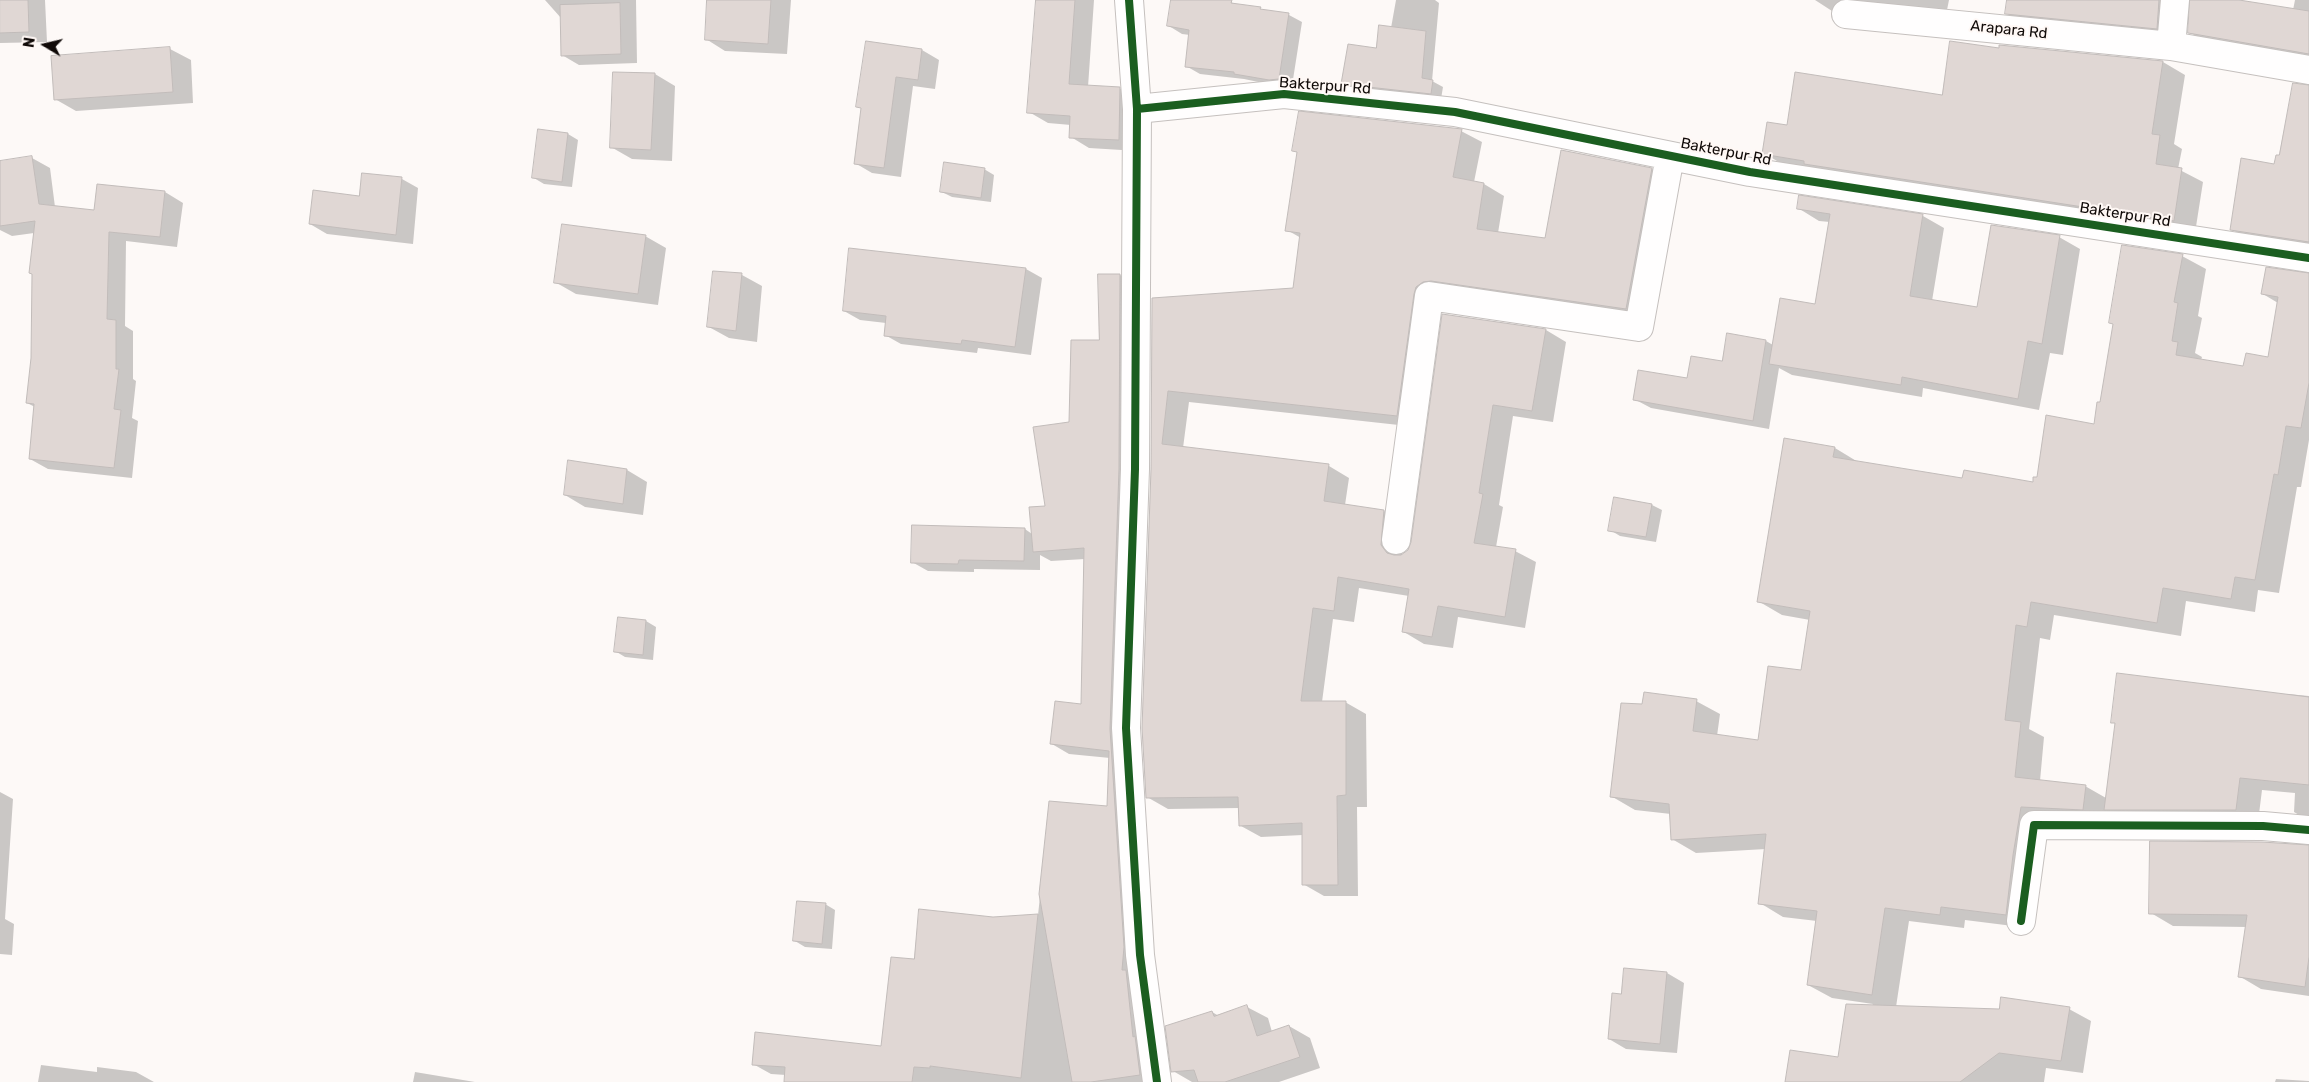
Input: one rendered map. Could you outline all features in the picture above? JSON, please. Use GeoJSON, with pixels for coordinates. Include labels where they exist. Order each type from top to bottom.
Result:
{"type":"FeatureCollection","features":[{"type":"Feature","properties":{"kind":"street"},"geometry":{"type":"LineString","coordinates":[[1129,0],[1137,109],[1135,470],[1126,728],[1140,955],[1157,1082]]}},
{"type":"Feature","properties":{"kind":"street"},"geometry":{"type":"LineString","coordinates":[[2171,46],[2175,0]]}},
{"type":"Feature","properties":{"kind":"street","name":"Arapara Rd"},"geometry":{"type":"LineString","coordinates":[[1846,14],[2171,46],[2309,70]]}},
{"type":"Feature","properties":{"kind":"street","name":"Bakterpur Rd"},"geometry":{"type":"LineString","coordinates":[[1137,109],[1284,94],[1455,112],[1750,172],[2309,258]]}},
{"type":"Feature","properties":{"kind":"street"},"geometry":{"type":"LineString","coordinates":[[1396,540],[1429,296],[1639,327],[1670,156]]}},
{"type":"Feature","properties":{"kind":"street"},"geometry":{"type":"LineString","coordinates":[[2021,921],[2034,825],[2264,826],[2309,830]]}},
{"type":"Feature","properties":{"kind":"building"},"geometry":{"type":"Polygon","coordinates":[[[0,0],[28,0],[29,32],[0,33],[0,0]]]}},
{"type":"Feature","properties":{"kind":"building"},"geometry":{"type":"Polygon","coordinates":[[[707,0],[771,0],[768,44],[705,40],[707,0]]]}},
{"type":"Feature","properties":{"kind":"building"},"geometry":{"type":"Polygon","coordinates":[[[1036,0],[1075,0],[1069,84],[1120,87],[1119,140],[1069,138],[1070,116],[1027,113],[1036,0]]]}},
{"type":"Feature","properties":{"kind":"building"},"geometry":{"type":"Polygon","coordinates":[[[1171,0],[1232,0],[1231,3],[1289,13],[1279,79],[1269,80],[1234,74],[1234,72],[1185,67],[1189,30],[1167,26],[1171,0]]]}},
{"type":"Feature","properties":{"kind":"building"},"geometry":{"type":"Polygon","coordinates":[[[2007,0],[2159,0],[2157,29],[2005,14],[2007,0]]]}},
{"type":"Feature","properties":{"kind":"building"},"geometry":{"type":"Polygon","coordinates":[[[2190,0],[2239,0],[2309,11],[2309,54],[2188,33],[2190,0]]]}},
{"type":"Feature","properties":{"kind":"building"},"geometry":{"type":"Polygon","coordinates":[[[620,3],[621,54],[561,56],[560,5],[620,3]]]}},
{"type":"Feature","properties":{"kind":"building"},"geometry":{"type":"Polygon","coordinates":[[[1379,25],[1426,31],[1422,78],[1433,80],[1431,94],[1341,84],[1348,44],[1376,48],[1379,25]]]}},
{"type":"Feature","properties":{"kind":"building"},"geometry":{"type":"Polygon","coordinates":[[[866,41],[922,49],[918,80],[896,77],[884,168],[854,164],[861,108],[856,107],[866,41]]]}},
{"type":"Feature","properties":{"kind":"building"},"geometry":{"type":"Polygon","coordinates":[[[1950,41],[1999,48],[1999,45],[2163,61],[2152,134],[2160,135],[2156,164],[2182,168],[2174,221],[1804,164],[1804,161],[1762,154],[1767,122],[1787,125],[1795,72],[1942,95],[1950,41]]]}},
{"type":"Feature","properties":{"kind":"building"},"geometry":{"type":"Polygon","coordinates":[[[170,47],[173,92],[54,100],[51,56],[170,47]]]}},
{"type":"Feature","properties":{"kind":"building"},"geometry":{"type":"Polygon","coordinates":[[[613,72],[655,73],[651,150],[610,148],[613,72]]]}},
{"type":"Feature","properties":{"kind":"building"},"geometry":{"type":"Polygon","coordinates":[[[2293,83],[2309,85],[2309,242],[2230,230],[2241,158],[2274,164],[2276,155],[2279,155],[2293,83]]]}},
{"type":"Feature","properties":{"kind":"building"},"geometry":{"type":"Polygon","coordinates":[[[1299,111],[1462,129],[1453,177],[1484,183],[1477,229],[1545,238],[1561,150],[1652,168],[1626,309],[1431,281],[1423,282],[1416,287],[1414,294],[1397,416],[1168,391],[1162,444],[1329,464],[1324,501],[1384,510],[1381,545],[1387,553],[1401,555],[1408,550],[1411,542],[1442,314],[1546,329],[1532,411],[1493,405],[1479,493],[1483,494],[1474,543],[1516,549],[1505,617],[1438,606],[1432,637],[1402,632],[1409,589],[1338,577],[1334,611],[1313,608],[1301,701],[1346,701],[1346,795],[1337,796],[1338,885],[1302,885],[1302,823],[1239,826],[1238,797],[1146,798],[1142,728],[1151,469],[1152,298],[1293,288],[1300,233],[1285,231],[1297,152],[1292,151],[1299,111]]]}},
{"type":"Feature","properties":{"kind":"building"},"geometry":{"type":"Polygon","coordinates":[[[538,129],[568,133],[562,182],[532,178],[538,129]]]}},
{"type":"Feature","properties":{"kind":"building"},"geometry":{"type":"Polygon","coordinates":[[[32,156],[39,204],[94,210],[97,184],[165,191],[160,237],[109,232],[107,319],[116,320],[116,369],[119,369],[114,409],[121,410],[114,468],[29,459],[34,404],[26,403],[31,358],[32,274],[29,273],[35,221],[0,226],[0,161],[32,156]]]}},
{"type":"Feature","properties":{"kind":"building"},"geometry":{"type":"Polygon","coordinates":[[[944,162],[985,168],[981,198],[940,192],[944,162]]]}},
{"type":"Feature","properties":{"kind":"building"},"geometry":{"type":"Polygon","coordinates":[[[362,173],[402,177],[396,235],[309,224],[313,190],[359,196],[362,173]]]}},
{"type":"Feature","properties":{"kind":"building"},"geometry":{"type":"Polygon","coordinates":[[[1799,195],[1923,214],[1910,296],[1977,307],[1991,225],[2060,235],[2042,344],[2028,341],[2018,399],[1902,377],[1901,385],[1769,364],[1780,298],[1815,304],[1830,214],[1797,209],[1799,195]]]}},
{"type":"Feature","properties":{"kind":"building"},"geometry":{"type":"Polygon","coordinates":[[[562,224],[646,235],[638,294],[554,283],[562,224]]]}},
{"type":"Feature","properties":{"kind":"building"},"geometry":{"type":"Polygon","coordinates":[[[2122,245],[2183,254],[2174,302],[2178,303],[2172,341],[2178,342],[2176,355],[2243,366],[2246,353],[2268,357],[2278,297],[2261,294],[2266,267],[2309,273],[2309,383],[2301,428],[2286,426],[2278,475],[2274,474],[2255,580],[2235,577],[2231,599],[2163,588],[2157,623],[2031,602],[2027,627],[2016,625],[2005,720],[2021,722],[2015,777],[2086,785],[2083,810],[2021,807],[2006,915],[1941,907],[1940,915],[1885,908],[1872,995],[1807,985],[1817,911],[1758,904],[1766,834],[1671,840],[1669,804],[1610,797],[1621,703],[1642,704],[1644,692],[1697,699],[1693,731],[1758,740],[1768,666],[1801,670],[1810,611],[1757,602],[1784,438],[1835,447],[1833,457],[1962,478],[1964,470],[2033,482],[2033,477],[2037,477],[2046,415],[2094,424],[2097,402],[2100,402],[2113,324],[2109,323],[2122,245]]]}},
{"type":"Feature","properties":{"kind":"building"},"geometry":{"type":"Polygon","coordinates":[[[849,248],[1026,268],[1015,347],[962,340],[961,344],[884,336],[886,316],[843,311],[849,248]]]}},
{"type":"Feature","properties":{"kind":"building"},"geometry":{"type":"Polygon","coordinates":[[[713,271],[742,273],[736,331],[707,327],[713,271]]]}},
{"type":"Feature","properties":{"kind":"building"},"geometry":{"type":"Polygon","coordinates":[[[1098,274],[1120,274],[1119,469],[1110,729],[1124,947],[1122,970],[1126,970],[1133,1037],[1135,1036],[1140,1075],[1091,1082],[1072,1082],[1039,894],[1049,801],[1107,806],[1109,751],[1050,744],[1055,701],[1081,704],[1084,548],[1033,552],[1029,507],[1045,506],[1033,427],[1069,422],[1071,340],[1099,340],[1098,274]]]}},
{"type":"Feature","properties":{"kind":"building"},"geometry":{"type":"Polygon","coordinates":[[[1727,333],[1766,340],[1753,421],[1633,400],[1638,370],[1687,378],[1691,356],[1722,361],[1727,333]]]}},
{"type":"Feature","properties":{"kind":"building"},"geometry":{"type":"Polygon","coordinates":[[[568,460],[627,469],[623,504],[564,495],[568,460]]]}},
{"type":"Feature","properties":{"kind":"building"},"geometry":{"type":"Polygon","coordinates":[[[1614,497],[1652,504],[1646,537],[1608,531],[1614,497]]]}},
{"type":"Feature","properties":{"kind":"building"},"geometry":{"type":"Polygon","coordinates":[[[912,525],[1025,528],[1024,561],[959,560],[958,564],[911,563],[912,525]]]}},
{"type":"Feature","properties":{"kind":"building"},"geometry":{"type":"Polygon","coordinates":[[[618,617],[646,620],[643,655],[614,652],[618,617]]]}},
{"type":"Feature","properties":{"kind":"building"},"geometry":{"type":"Polygon","coordinates":[[[2117,673],[2309,697],[2309,785],[2240,778],[2236,810],[2104,810],[2115,723],[2111,723],[2117,673]]]}},
{"type":"Feature","properties":{"kind":"building"},"geometry":{"type":"Polygon","coordinates":[[[2150,841],[2262,842],[2309,845],[2309,957],[2305,987],[2238,977],[2247,915],[2149,914],[2150,841]]]}},
{"type":"Feature","properties":{"kind":"building"},"geometry":{"type":"Polygon","coordinates":[[[797,901],[826,903],[822,944],[793,941],[797,901]]]}},
{"type":"Feature","properties":{"kind":"building"},"geometry":{"type":"Polygon","coordinates":[[[919,909],[993,917],[1038,914],[1021,1078],[930,1066],[930,1068],[914,1067],[912,1082],[784,1082],[785,1067],[752,1065],[755,1032],[881,1046],[891,957],[914,959],[919,909]]]}},
{"type":"Feature","properties":{"kind":"building"},"geometry":{"type":"Polygon","coordinates":[[[1624,968],[1667,972],[1660,1044],[1608,1039],[1612,993],[1621,994],[1624,968]]]}},
{"type":"Feature","properties":{"kind":"building"},"geometry":{"type":"Polygon","coordinates":[[[2001,997],[2070,1007],[2061,1061],[1999,1053],[1960,1082],[1785,1082],[1790,1050],[1838,1057],[1846,1004],[1999,1009],[2001,997]]]}},
{"type":"Feature","properties":{"kind":"building"},"geometry":{"type":"Polygon","coordinates":[[[1247,1005],[1257,1036],[1289,1025],[1300,1057],[1225,1082],[1198,1082],[1194,1070],[1171,1072],[1165,1026],[1212,1011],[1214,1016],[1247,1005]]]}},
{"type":"Feature","properties":{"kind":"cycle path"},"geometry":{"type":"LineString","coordinates":[[1129,0],[1137,109],[1135,469],[1126,728],[1140,955],[1157,1082]]}},
{"type":"Feature","properties":{"kind":"cycle path"},"geometry":{"type":"LineString","coordinates":[[1137,109],[1284,94],[1455,112],[1750,172],[2309,258]]}},
{"type":"Feature","properties":{"kind":"cycle path"},"geometry":{"type":"LineString","coordinates":[[2021,921],[2034,825],[2263,826],[2309,830]]}}]}
